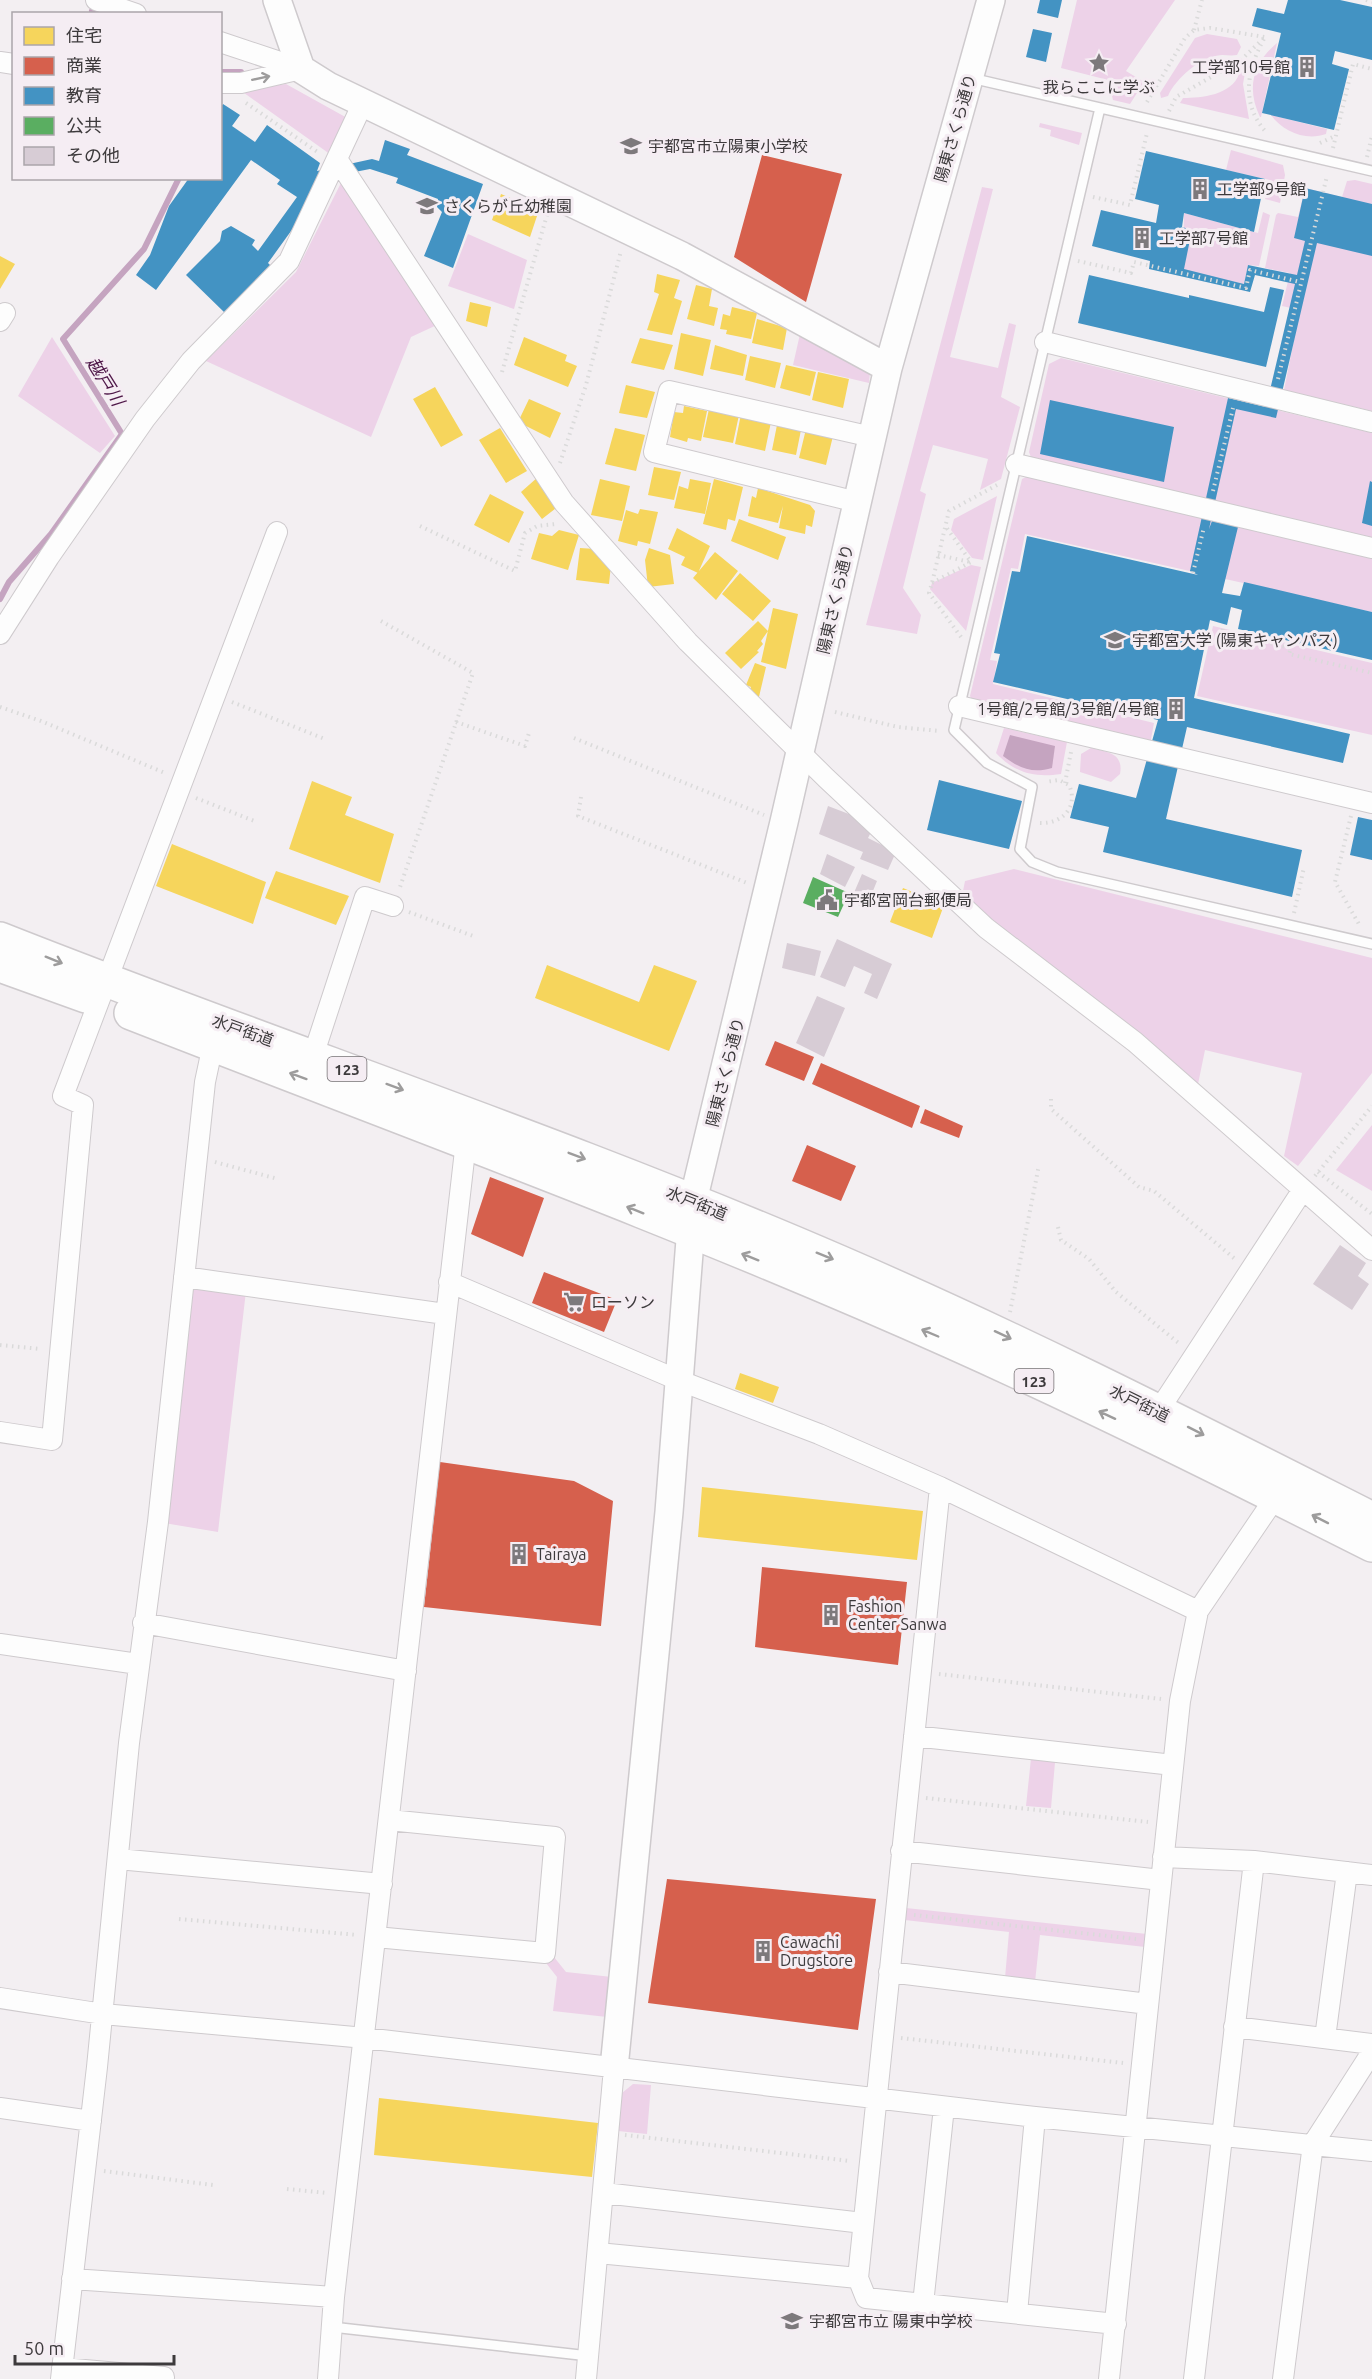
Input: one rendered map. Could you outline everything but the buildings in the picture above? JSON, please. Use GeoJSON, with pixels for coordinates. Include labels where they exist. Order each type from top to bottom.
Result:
{"type":"FeatureCollection","features":[{"type":"Feature","properties":{"kind":"highway","name":"水戸街道"},"geometry":{"type":"LineString","coordinates":[[0,939],[103,991],[468,1127],[691,1216],[952,1342],[1152,1422]]}},
{"type":"Feature","properties":{"kind":"highway","name":"水戸街道"},"geometry":{"type":"LineString","coordinates":[[0,965],[103,991]]}},
{"type":"Feature","properties":{"kind":"highway","name":"水戸街道"},"geometry":{"type":"LineString","coordinates":[[215,1033],[313,1056],[468,1127]]}},
{"type":"Feature","properties":{"kind":"highway","name":"水戸街道"},"geometry":{"type":"LineString","coordinates":[[691,1216],[837,1261],[1005,1337],[1152,1422],[1283,1487],[1372,1519]]}},
{"type":"Feature","properties":{"kind":"highway","name":"水戸街道"},"geometry":{"type":"LineString","coordinates":[[1283,1487],[1372,1545]]}},
{"type":"Feature","properties":{"kind":"street"},"geometry":{"type":"LineString","coordinates":[[96,0],[130,12]]}},
{"type":"Feature","properties":{"kind":"street"},"geometry":{"type":"LineString","coordinates":[[277,0],[301,69]]}},
{"type":"Feature","properties":{"kind":"street","name":"陽東さくら通り"},"geometry":{"type":"LineString","coordinates":[[614,2068],[669,1512],[691,1216],[888,369],[991,0]]}},
{"type":"Feature","properties":{"kind":"street"},"geometry":{"type":"LineString","coordinates":[[222,43],[301,69],[363,103],[682,256],[888,369]]}},
{"type":"Feature","properties":{"kind":"street"},"geometry":{"type":"LineString","coordinates":[[225,83],[301,69]]}},
{"type":"Feature","properties":{"kind":"street"},"geometry":{"type":"LineString","coordinates":[[0,634],[49,557],[145,419],[191,361],[289,261],[363,103]]}},
{"type":"Feature","properties":{"kind":"street"},"geometry":{"type":"LineString","coordinates":[[336,161],[553,487],[580,522],[687,642],[799,752],[986,928],[1134,1042],[1372,1250]]}},
{"type":"Feature","properties":{"kind":"street"},"geometry":{"type":"LineString","coordinates":[[1045,342],[1372,422]]}},
{"type":"Feature","properties":{"kind":"street"},"geometry":{"type":"LineString","coordinates":[[857,502],[654,453],[669,391],[872,437]]}},
{"type":"Feature","properties":{"kind":"street"},"geometry":{"type":"LineString","coordinates":[[1015,470],[1208,509],[1372,548]]}},
{"type":"Feature","properties":{"kind":"street"},"geometry":{"type":"LineString","coordinates":[[0,1432],[52,1440],[83,1105],[63,1096],[277,532]]}},
{"type":"Feature","properties":{"kind":"street"},"geometry":{"type":"LineString","coordinates":[[959,706],[1363,802]]}},
{"type":"Feature","properties":{"kind":"street"},"geometry":{"type":"LineString","coordinates":[[313,1056],[365,897],[393,906]]}},
{"type":"Feature","properties":{"kind":"street"},"geometry":{"type":"LineString","coordinates":[[164,2377],[61,2374],[91,2121],[138,1664],[158,1522],[206,1082],[215,1033]]}},
{"type":"Feature","properties":{"kind":"street"},"geometry":{"type":"LineString","coordinates":[[328,2379],[334,2297],[468,1127]]}},
{"type":"Feature","properties":{"kind":"street"},"geometry":{"type":"LineString","coordinates":[[1152,1422],[1193,1355],[1302,1191]]}},
{"type":"Feature","properties":{"kind":"street"},"geometry":{"type":"LineString","coordinates":[[184,1276],[445,1314]]}},
{"type":"Feature","properties":{"kind":"street"},"geometry":{"type":"LineString","coordinates":[[449,1282],[678,1380],[819,1434],[940,1487],[1198,1611]]}},
{"type":"Feature","properties":{"kind":"street"},"geometry":{"type":"LineString","coordinates":[[940,1487],[858,2278],[866,2298],[1116,2324]]}},
{"type":"Feature","properties":{"kind":"street"},"geometry":{"type":"LineString","coordinates":[[1109,2379],[1180,1701],[1198,1611],[1283,1487]]}},
{"type":"Feature","properties":{"kind":"street"},"geometry":{"type":"LineString","coordinates":[[143,1623],[406,1671]]}},
{"type":"Feature","properties":{"kind":"street"},"geometry":{"type":"LineString","coordinates":[[0,1644],[138,1664]]}},
{"type":"Feature","properties":{"kind":"street"},"geometry":{"type":"LineString","coordinates":[[914,1736],[1173,1765]]}},
{"type":"Feature","properties":{"kind":"street"},"geometry":{"type":"LineString","coordinates":[[376,1937],[545,1953],[555,1837],[389,1820]]}},
{"type":"Feature","properties":{"kind":"street"},"geometry":{"type":"LineString","coordinates":[[902,1851],[1161,1880]]}},
{"type":"Feature","properties":{"kind":"street"},"geometry":{"type":"LineString","coordinates":[[1163,1857],[1254,1861],[1372,1875]]}},
{"type":"Feature","properties":{"kind":"street"},"geometry":{"type":"LineString","coordinates":[[118,1859],[382,1884]]}},
{"type":"Feature","properties":{"kind":"street"},"geometry":{"type":"LineString","coordinates":[[1194,2379],[1254,1861]]}},
{"type":"Feature","properties":{"kind":"street"},"geometry":{"type":"LineString","coordinates":[[1325,2038],[1347,1872]]}},
{"type":"Feature","properties":{"kind":"street"},"geometry":{"type":"LineString","coordinates":[[889,1972],[1148,2004]]}},
{"type":"Feature","properties":{"kind":"street"},"geometry":{"type":"LineString","coordinates":[[0,1998],[102,2014],[365,2038],[944,2107],[1372,2151]]}},
{"type":"Feature","properties":{"kind":"street"},"geometry":{"type":"LineString","coordinates":[[1233,2027],[1372,2044]]}},
{"type":"Feature","properties":{"kind":"street"},"geometry":{"type":"LineString","coordinates":[[1283,2379],[1313,2144],[1372,2052]]}},
{"type":"Feature","properties":{"kind":"street"},"geometry":{"type":"LineString","coordinates":[[586,2379],[610,2133],[614,2068]]}},
{"type":"Feature","properties":{"kind":"street"},"geometry":{"type":"LineString","coordinates":[[923,2304],[944,2107]]}},
{"type":"Feature","properties":{"kind":"street"},"geometry":{"type":"LineString","coordinates":[[0,2108],[91,2121]]}},
{"type":"Feature","properties":{"kind":"street"},"geometry":{"type":"LineString","coordinates":[[1017,2313],[1035,2117]]}},
{"type":"Feature","properties":{"kind":"street"},"geometry":{"type":"LineString","coordinates":[[604,2193],[863,2223]]}},
{"type":"Feature","properties":{"kind":"street"},"geometry":{"type":"LineString","coordinates":[[598,2253],[858,2278]]}},
{"type":"Feature","properties":{"kind":"street"},"geometry":{"type":"LineString","coordinates":[[72,2279],[334,2297]]}},
{"type":"Feature","properties":{"kind":"lane"},"geometry":{"type":"LineString","coordinates":[[969,78],[1372,171]]}},
{"type":"Feature","properties":{"kind":"lane"},"geometry":{"type":"LineString","coordinates":[[1100,108],[954,730],[987,763],[1031,787],[1020,849],[1032,862],[1057,872],[1370,943]]}},
{"type":"Feature","properties":{"kind":"lane"},"geometry":{"type":"LineString","coordinates":[[332,2327],[589,2356]]}},
{"type":"Feature","properties":{"kind":"path"},"geometry":{"type":"LineString","coordinates":[[1157,105],[1145,102],[1185,38],[1194,30],[1202,0]]}},
{"type":"Feature","properties":{"kind":"path"},"geometry":{"type":"LineString","coordinates":[[1366,0],[1372,2]]}},
{"type":"Feature","properties":{"kind":"path"},"geometry":{"type":"LineString","coordinates":[[1194,30],[1210,28],[1265,37]]}},
{"type":"Feature","properties":{"kind":"path"},"geometry":{"type":"LineString","coordinates":[[1165,122],[1176,97],[1241,60],[1265,37]]}},
{"type":"Feature","properties":{"kind":"path"},"geometry":{"type":"LineString","coordinates":[[1265,37],[1250,68],[1247,91],[1259,123],[1283,150]]}},
{"type":"Feature","properties":{"kind":"path"},"geometry":{"type":"LineString","coordinates":[[1275,390],[1353,64],[1372,69]]}},
{"type":"Feature","properties":{"kind":"path"},"geometry":{"type":"LineString","coordinates":[[225,83],[229,91],[336,161]]}},
{"type":"Feature","properties":{"kind":"path"},"geometry":{"type":"LineString","coordinates":[[1168,107],[1180,110]]}},
{"type":"Feature","properties":{"kind":"path"},"geometry":{"type":"LineString","coordinates":[[1080,195],[1130,205],[1150,119]]}},
{"type":"Feature","properties":{"kind":"path"},"geometry":{"type":"LineString","coordinates":[[1261,130],[1272,133]]}},
{"type":"Feature","properties":{"kind":"path"},"geometry":{"type":"LineString","coordinates":[[1316,143],[1324,143],[1336,135]]}},
{"type":"Feature","properties":{"kind":"path"},"geometry":{"type":"LineString","coordinates":[[494,399],[553,194]]}},
{"type":"Feature","properties":{"kind":"path"},"geometry":{"type":"LineString","coordinates":[[553,487],[586,385],[627,230]]}},
{"type":"Feature","properties":{"kind":"path"},"geometry":{"type":"LineString","coordinates":[[1065,258],[1131,273],[1134,262],[1246,288],[1250,270],[1300,282]]}},
{"type":"Feature","properties":{"kind":"path"},"geometry":{"type":"LineString","coordinates":[[1193,573],[1234,402]]}},
{"type":"Feature","properties":{"kind":"path"},"geometry":{"type":"LineString","coordinates":[[972,652],[929,593],[949,511],[1015,470]]}},
{"type":"Feature","properties":{"kind":"path"},"geometry":{"type":"LineString","coordinates":[[420,526],[515,571],[523,538],[531,528],[580,522]]}},
{"type":"Feature","properties":{"kind":"path"},"geometry":{"type":"LineString","coordinates":[[945,527],[971,562]]}},
{"type":"Feature","properties":{"kind":"path"},"geometry":{"type":"LineString","coordinates":[[939,555],[992,566]]}},
{"type":"Feature","properties":{"kind":"path"},"geometry":{"type":"LineString","coordinates":[[932,583],[971,562]]}},
{"type":"Feature","properties":{"kind":"path"},"geometry":{"type":"LineString","coordinates":[[381,621],[473,673],[393,906],[473,936]]}},
{"type":"Feature","properties":{"kind":"path"},"geometry":{"type":"LineString","coordinates":[[1223,629],[1222,633],[1291,648],[1289,654],[1372,673]]}},
{"type":"Feature","properties":{"kind":"path"},"geometry":{"type":"LineString","coordinates":[[215,695],[325,739]]}},
{"type":"Feature","properties":{"kind":"path"},"geometry":{"type":"LineString","coordinates":[[0,707],[41,721],[257,822]]}},
{"type":"Feature","properties":{"kind":"path"},"geometry":{"type":"LineString","coordinates":[[835,712],[914,730],[933,732],[954,730]]}},
{"type":"Feature","properties":{"kind":"path"},"geometry":{"type":"LineString","coordinates":[[456,722],[525,746],[529,733]]}},
{"type":"Feature","properties":{"kind":"path"},"geometry":{"type":"LineString","coordinates":[[1065,783],[1074,734]]}},
{"type":"Feature","properties":{"kind":"path"},"geometry":{"type":"LineString","coordinates":[[574,738],[784,822]]}},
{"type":"Feature","properties":{"kind":"path"},"geometry":{"type":"LineString","coordinates":[[1025,823],[1050,824],[1061,819],[1070,809],[1073,793],[1070,785],[1065,783],[1050,781],[1031,787]]}},
{"type":"Feature","properties":{"kind":"path"},"geometry":{"type":"LineString","coordinates":[[580,797],[578,816],[768,891]]}},
{"type":"Feature","properties":{"kind":"path"},"geometry":{"type":"LineString","coordinates":[[1363,802],[1335,882],[1370,943]]}},
{"type":"Feature","properties":{"kind":"path"},"geometry":{"type":"LineString","coordinates":[[1291,926],[1304,867]]}},
{"type":"Feature","properties":{"kind":"path"},"geometry":{"type":"LineString","coordinates":[[1051,1100],[1051,1109],[1139,1187],[1154,1191],[1250,1271]]}},
{"type":"Feature","properties":{"kind":"path"},"geometry":{"type":"LineString","coordinates":[[1302,1191],[1372,1106]]}},
{"type":"Feature","properties":{"kind":"path"},"geometry":{"type":"LineString","coordinates":[[197,1157],[278,1179]]}},
{"type":"Feature","properties":{"kind":"path"},"geometry":{"type":"LineString","coordinates":[[1005,1337],[1039,1165]]}},
{"type":"Feature","properties":{"kind":"path"},"geometry":{"type":"LineString","coordinates":[[1318,1172],[1372,1214]]}},
{"type":"Feature","properties":{"kind":"path"},"geometry":{"type":"LineString","coordinates":[[1058,1227],[1061,1240],[1089,1259],[1116,1292],[1193,1355]]}},
{"type":"Feature","properties":{"kind":"path"},"geometry":{"type":"LineString","coordinates":[[0,1346],[60,1351]]}},
{"type":"Feature","properties":{"kind":"path"},"geometry":{"type":"LineString","coordinates":[[920,1672],[1180,1701]]}},
{"type":"Feature","properties":{"kind":"path"},"geometry":{"type":"LineString","coordinates":[[908,1796],[1167,1824]]}},
{"type":"Feature","properties":{"kind":"path"},"geometry":{"type":"LineString","coordinates":[[895,1913],[1155,1942]]}},
{"type":"Feature","properties":{"kind":"path"},"geometry":{"type":"LineString","coordinates":[[179,1918],[376,1937]]}},
{"type":"Feature","properties":{"kind":"path"},"geometry":{"type":"LineString","coordinates":[[882,2036],[1141,2065]]}},
{"type":"Feature","properties":{"kind":"path"},"geometry":{"type":"LineString","coordinates":[[610,2133],[870,2164]]}},
{"type":"Feature","properties":{"kind":"path"},"geometry":{"type":"LineString","coordinates":[[85,2169],[213,2185]]}},
{"type":"Feature","properties":{"kind":"path"},"geometry":{"type":"LineString","coordinates":[[287,2189],[346,2196]]}},
{"type":"Feature","properties":{"kind":"shaded area"},"geometry":{"type":"Polygon","coordinates":[[[1077,0],[1175,0],[1126,71],[1144,82],[1130,104],[1113,100],[1108,80],[1061,68],[1077,0]]]}},
{"type":"Feature","properties":{"kind":"shaded area"},"geometry":{"type":"Polygon","coordinates":[[[1207,34],[1237,39],[1241,47],[1237,55],[1214,56],[1206,59],[1183,75],[1168,96],[1161,98],[1160,93],[1195,38],[1207,34]]]}},
{"type":"Feature","properties":{"kind":"shaded area"},"geometry":{"type":"Polygon","coordinates":[[[1277,43],[1260,117],[1253,96],[1254,77],[1262,59],[1277,43]]]}},
{"type":"Feature","properties":{"kind":"shaded area"},"geometry":{"type":"Polygon","coordinates":[[[1241,65],[1246,67],[1243,84],[1249,119],[1180,103],[1183,98],[1207,96],[1230,87],[1239,74],[1241,65]]]}},
{"type":"Feature","properties":{"kind":"shaded area"},"geometry":{"type":"Polygon","coordinates":[[[286,84],[349,119],[334,157],[240,90],[286,84]]]}},
{"type":"Feature","properties":{"kind":"shaded area"},"geometry":{"type":"Polygon","coordinates":[[[1271,115],[1327,129],[1326,134],[1303,136],[1288,130],[1271,115]]]}},
{"type":"Feature","properties":{"kind":"shaded area"},"geometry":{"type":"Polygon","coordinates":[[[1040,123],[1082,133],[1079,145],[1050,136],[1051,130],[1039,127],[1040,123]]]}},
{"type":"Feature","properties":{"kind":"shaded area"},"geometry":{"type":"Polygon","coordinates":[[[1231,150],[1283,165],[1285,175],[1280,203],[1265,199],[1270,180],[1226,170],[1231,150]]]}},
{"type":"Feature","properties":{"kind":"shaded area"},"geometry":{"type":"Polygon","coordinates":[[[1355,180],[1372,184],[1372,411],[1284,390],[1300,310],[1282,306],[1290,273],[1265,268],[1278,213],[1298,217],[1305,188],[1342,197],[1347,181],[1355,180]]]}},
{"type":"Feature","properties":{"kind":"shaded area"},"geometry":{"type":"Polygon","coordinates":[[[342,181],[439,324],[411,337],[371,437],[206,361],[296,272],[342,181]]]}},
{"type":"Feature","properties":{"kind":"shaded area"},"geometry":{"type":"Polygon","coordinates":[[[982,187],[993,189],[950,357],[998,368],[1009,323],[1016,325],[1001,397],[1020,407],[1001,479],[980,490],[988,459],[933,445],[920,491],[926,494],[903,588],[921,615],[917,634],[866,625],[982,187]]]}},
{"type":"Feature","properties":{"kind":"shaded area"},"geometry":{"type":"Polygon","coordinates":[[[1263,212],[1270,215],[1259,266],[1248,265],[1244,284],[1183,270],[1184,213],[1258,233],[1263,212]]]}},
{"type":"Feature","properties":{"kind":"shaded area"},"geometry":{"type":"Polygon","coordinates":[[[468,234],[527,260],[514,309],[448,286],[468,234]]]}},
{"type":"Feature","properties":{"kind":"shaded area"},"geometry":{"type":"Polygon","coordinates":[[[800,334],[870,372],[869,383],[793,365],[800,334]]]}},
{"type":"Feature","properties":{"kind":"shaded area"},"geometry":{"type":"Polygon","coordinates":[[[52,337],[115,436],[100,453],[18,396],[52,337]]]}},
{"type":"Feature","properties":{"kind":"shaded area"},"geometry":{"type":"Polygon","coordinates":[[[1061,358],[1372,433],[1372,540],[1032,460],[1029,452],[1049,364],[1061,358]]]}},
{"type":"Feature","properties":{"kind":"shaded area"},"geometry":{"type":"Polygon","coordinates":[[[1028,476],[1372,554],[1372,612],[1025,534],[1018,569],[1011,568],[990,660],[997,661],[993,684],[1154,723],[1150,745],[974,705],[970,696],[1022,479],[1028,476]]]}},
{"type":"Feature","properties":{"kind":"shaded area"},"geometry":{"type":"Polygon","coordinates":[[[997,496],[983,560],[972,558],[951,530],[954,519],[997,496]]]}},
{"type":"Feature","properties":{"kind":"shaded area"},"geometry":{"type":"Polygon","coordinates":[[[971,565],[981,567],[966,631],[930,589],[932,583],[971,565]]]}},
{"type":"Feature","properties":{"kind":"shaded area"},"geometry":{"type":"Polygon","coordinates":[[[1213,626],[1372,663],[1372,735],[1197,696],[1213,626]]]}},
{"type":"Feature","properties":{"kind":"shaded area"},"geometry":{"type":"Polygon","coordinates":[[[1004,728],[1067,742],[1061,774],[1034,774],[1018,769],[1003,760],[996,753],[1004,728]]]}},
{"type":"Feature","properties":{"kind":"shaded area"},"geometry":{"type":"Polygon","coordinates":[[[1010,735],[1055,746],[1052,768],[1026,769],[1003,756],[1010,735]]]}},
{"type":"Feature","properties":{"kind":"shaded area"},"geometry":{"type":"Polygon","coordinates":[[[1091,748],[1117,758],[1121,767],[1120,774],[1111,782],[1080,772],[1081,754],[1091,748]]]}},
{"type":"Feature","properties":{"kind":"shaded area"},"geometry":{"type":"Polygon","coordinates":[[[1014,869],[1372,958],[1372,1073],[1298,1166],[1284,1156],[1302,1073],[1205,1050],[1197,1089],[962,896],[965,881],[1014,869]]]}},
{"type":"Feature","properties":{"kind":"shaded area"},"geometry":{"type":"Polygon","coordinates":[[[1372,1125],[1372,1191],[1336,1170],[1372,1125]]]}},
{"type":"Feature","properties":{"kind":"shaded area"},"geometry":{"type":"Polygon","coordinates":[[[191,1285],[246,1291],[218,1532],[158,1522],[191,1285]]]}},
{"type":"Feature","properties":{"kind":"shaded area"},"geometry":{"type":"Polygon","coordinates":[[[1032,1749],[1056,1751],[1051,1808],[1026,1806],[1032,1749]]]}},
{"type":"Feature","properties":{"kind":"shaded area"},"geometry":{"type":"Polygon","coordinates":[[[906,1908],[1147,1934],[1145,1947],[1040,1935],[1035,1982],[1005,1978],[1009,1932],[905,1920],[906,1908]]]}},
{"type":"Feature","properties":{"kind":"shaded area"},"geometry":{"type":"Polygon","coordinates":[[[554,1957],[566,1972],[612,1977],[607,2017],[553,2011],[557,1977],[546,1963],[554,1957]]]}},
{"type":"Feature","properties":{"kind":"shaded area"},"geometry":{"type":"Polygon","coordinates":[[[633,2084],[651,2085],[647,2134],[618,2131],[622,2093],[633,2084]]]}},
{"type":"Feature","properties":{"kind":"waterway"},"geometry":{"type":"LineString","coordinates":[[222,72],[241,72]]}},
{"type":"Feature","properties":{"kind":"waterway","name":"越戸川"},"geometry":{"type":"LineString","coordinates":[[0,599],[9,582],[51,534],[122,434],[63,339],[144,249],[178,180]]}},
{"type":"Feature","properties":{"kind":"place","name":"我らここに学ぶ"},"geometry":{"type":"Point","coordinates":[1099,63]}},
{"type":"Feature","properties":{"kind":"place","name":"工学部10号館"},"geometry":{"type":"Point","coordinates":[1307,67]}},
{"type":"Feature","properties":{"kind":"place","name":"宇都宮市立陽東小学校"},"geometry":{"type":"Point","coordinates":[631,146]}},
{"type":"Feature","properties":{"kind":"place","name":"工学部9号館"},"geometry":{"type":"Point","coordinates":[1200,189]}},
{"type":"Feature","properties":{"kind":"place","name":"さくらが丘幼稚園"},"geometry":{"type":"Point","coordinates":[427,206]}},
{"type":"Feature","properties":{"kind":"place","name":"工学部7号館"},"geometry":{"type":"Point","coordinates":[1142,238]}},
{"type":"Feature","properties":{"kind":"place","name":"宇都宮大学 (陽東キャンパス)"},"geometry":{"type":"Point","coordinates":[1115,640]}},
{"type":"Feature","properties":{"kind":"place","name":"1号館/2号館/3号館/4号館"},"geometry":{"type":"Point","coordinates":[1176,709]}},
{"type":"Feature","properties":{"kind":"place","name":"宇都宮岡台郵便局"},"geometry":{"type":"Point","coordinates":[827,900]}},
{"type":"Feature","properties":{"kind":"place","name":"ローソン"},"geometry":{"type":"Point","coordinates":[574,1302]}},
{"type":"Feature","properties":{"kind":"place","name":"Tairaya"},"geometry":{"type":"Point","coordinates":[519,1554]}},
{"type":"Feature","properties":{"kind":"place","name":"Fashion Center Sanwa"},"geometry":{"type":"Point","coordinates":[831,1615]}},
{"type":"Feature","properties":{"kind":"place","name":"Cawachi Drugstore"},"geometry":{"type":"Point","coordinates":[763,1951]}},
{"type":"Feature","properties":{"kind":"place","name":"宇都宮市立 陽東中学校"},"geometry":{"type":"Point","coordinates":[792,2321]}}]}
